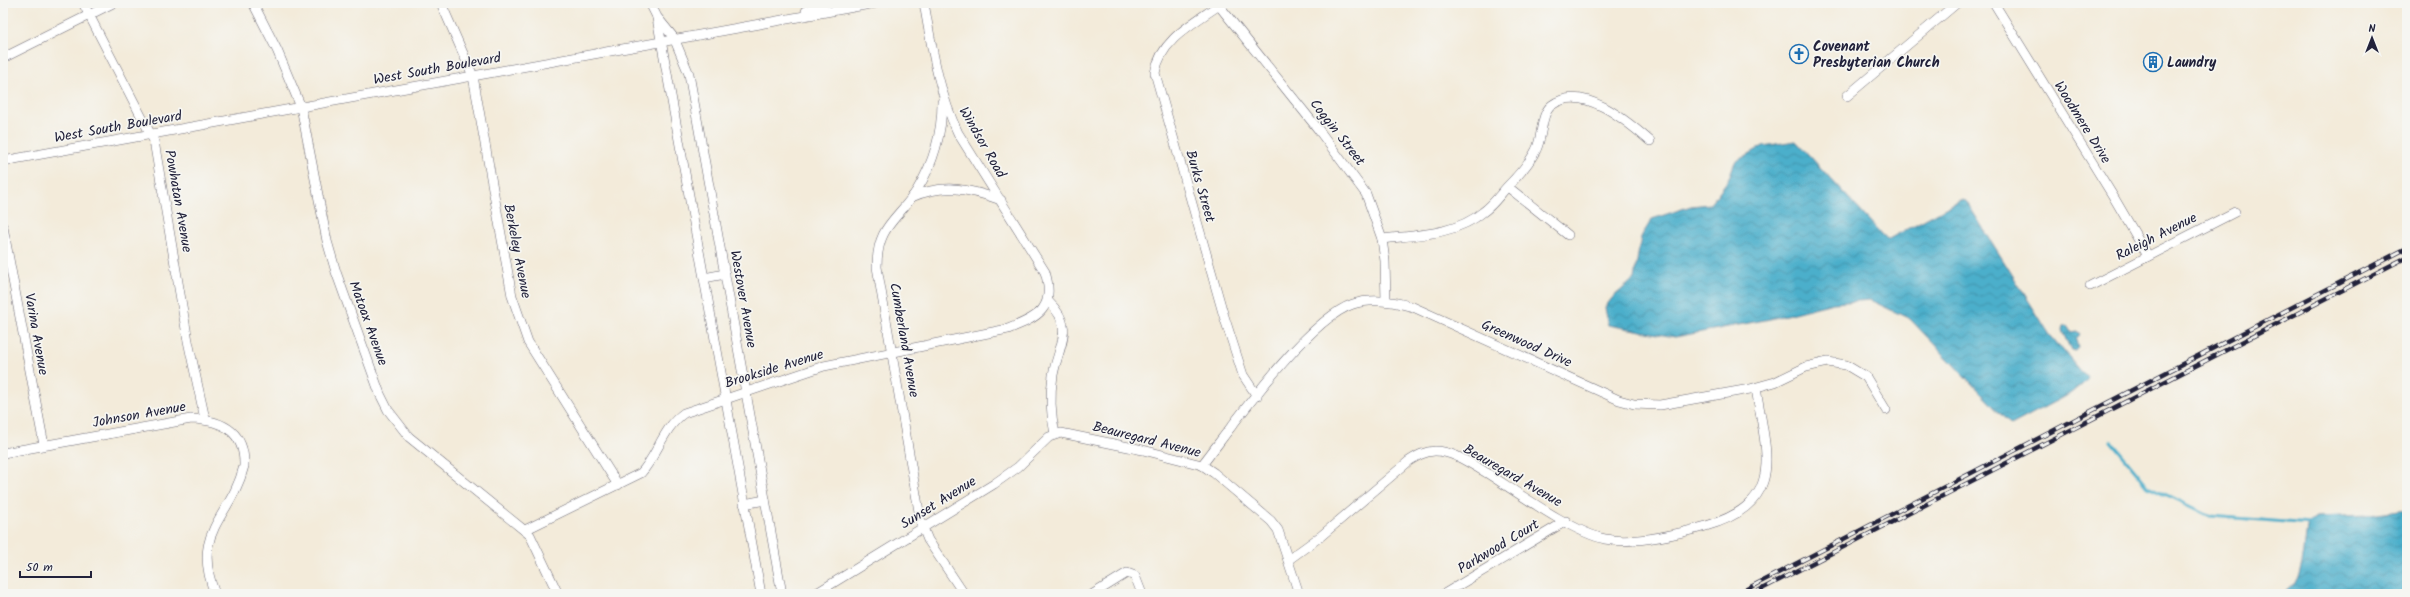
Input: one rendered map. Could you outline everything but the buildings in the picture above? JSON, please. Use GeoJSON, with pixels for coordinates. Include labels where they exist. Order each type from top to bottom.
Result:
{"type":"FeatureCollection","features":[{"type":"Feature","properties":{"kind":"street","name":"Powhatan Avenue"},"geometry":{"type":"LineString","coordinates":[[83,3],[151,134],[158,164],[188,341],[204,419]]}},
{"type":"Feature","properties":{"kind":"street"},"geometry":{"type":"LineString","coordinates":[[3,58],[113,3]]}},
{"type":"Feature","properties":{"kind":"street","name":"Matoax Avenue"},"geometry":{"type":"LineString","coordinates":[[252,3],[278,50],[301,107],[316,191],[334,264],[380,394],[388,410],[409,437],[525,530],[536,546],[558,594]]}},
{"type":"Feature","properties":{"kind":"street","name":"Berkeley Avenue"},"geometry":{"type":"LineString","coordinates":[[441,3],[473,76],[512,296],[528,342],[539,363],[618,485]]}},
{"type":"Feature","properties":{"kind":"street","name":"Westover Avenue"},"geometry":{"type":"LineString","coordinates":[[650,3],[657,17],[674,38],[689,74],[782,594]]}},
{"type":"Feature","properties":{"kind":"street"},"geometry":{"type":"LineString","coordinates":[[787,19],[827,3]]}},
{"type":"Feature","properties":{"kind":"street","name":"West South Boulevard"},"geometry":{"type":"LineString","coordinates":[[3,160],[473,76],[674,38],[787,19],[850,5],[876,3]]}},
{"type":"Feature","properties":{"kind":"street","name":"Windsor Road"},"geometry":{"type":"LineString","coordinates":[[924,3],[942,95],[958,133],[1045,272],[1049,284],[1050,296],[1048,301]]}},
{"type":"Feature","properties":{"kind":"street"},"geometry":{"type":"LineString","coordinates":[[1847,96],[1957,3]]}},
{"type":"Feature","properties":{"kind":"street","name":"Woodmere Drive"},"geometry":{"type":"LineString","coordinates":[[1994,3],[2113,196],[2148,256]]}},
{"type":"Feature","properties":{"kind":"street","name":"Coggin Street"},"geometry":{"type":"LineString","coordinates":[[1218,4],[1357,179],[1373,210],[1382,239],[1386,268],[1386,301]]}},
{"type":"Feature","properties":{"kind":"street","name":"Burks Street"},"geometry":{"type":"LineString","coordinates":[[1218,4],[1174,38],[1165,47],[1159,57],[1155,73],[1223,313],[1243,375],[1257,396]]}},
{"type":"Feature","properties":{"kind":"street","name":"Westover Avenue"},"geometry":{"type":"LineString","coordinates":[[657,17],[744,504],[762,594]]}},
{"type":"Feature","properties":{"kind":"street","name":"Cumberland Avenue"},"geometry":{"type":"LineString","coordinates":[[942,95],[940,130],[936,147],[926,174],[911,198],[880,239],[877,253],[877,267],[922,528],[964,594]]}},
{"type":"Feature","properties":{"kind":"street"},"geometry":{"type":"LineString","coordinates":[[1382,239],[1434,233],[1463,224],[1483,212],[1508,187],[1534,155],[1540,140],[1546,111],[1552,105],[1564,100],[1577,100],[1605,107],[1618,114],[1650,141]]}},
{"type":"Feature","properties":{"kind":"street"},"geometry":{"type":"LineString","coordinates":[[911,198],[930,190],[950,187],[964,188],[1001,200]]}},
{"type":"Feature","properties":{"kind":"street"},"geometry":{"type":"LineString","coordinates":[[1508,187],[1568,235]]}},
{"type":"Feature","properties":{"kind":"street","name":"Raleigh Avenue"},"geometry":{"type":"LineString","coordinates":[[2090,286],[2235,212]]}},
{"type":"Feature","properties":{"kind":"street","name":"Varina Avenue"},"geometry":{"type":"LineString","coordinates":[[3,227],[44,445]]}},
{"type":"Feature","properties":{"kind":"street"},"geometry":{"type":"LineString","coordinates":[[704,278],[725,274]]}},
{"type":"Feature","properties":{"kind":"street"},"geometry":{"type":"LineString","coordinates":[[1048,301],[1063,319],[1064,335],[1053,377],[1052,419],[1055,434]]}},
{"type":"Feature","properties":{"kind":"street","name":"Brookside Avenue"},"geometry":{"type":"LineString","coordinates":[[525,530],[618,485],[644,469],[652,461],[664,434],[675,420],[703,405],[824,366],[1008,329],[1032,317],[1042,310],[1048,301]]}},
{"type":"Feature","properties":{"kind":"street","name":"Greenwood Drive"},"geometry":{"type":"LineString","coordinates":[[1202,465],[1257,396],[1319,325],[1328,317],[1346,307],[1363,301],[1386,301],[1412,307],[1619,400],[1634,404],[1660,405],[1756,388],[1816,364],[1837,363],[1857,370],[1866,377],[1886,410]]}},
{"type":"Feature","properties":{"kind":"street","name":"Beauregard Avenue"},"geometry":{"type":"LineString","coordinates":[[1055,434],[1071,435],[1164,454],[1202,465],[1214,473],[1271,521],[1282,540],[1288,560],[1321,536],[1409,461],[1427,452],[1444,452],[1470,464],[1592,536],[1626,541],[1666,536],[1703,527],[1737,515],[1759,495],[1766,476],[1756,388]]}},
{"type":"Feature","properties":{"kind":"street","name":"Johnson Avenue"},"geometry":{"type":"LineString","coordinates":[[3,453],[191,419],[204,419],[215,422],[232,432],[242,447],[244,466],[207,544],[207,569],[215,594]]}},
{"type":"Feature","properties":{"kind":"street","name":"Sunset Avenue"},"geometry":{"type":"LineString","coordinates":[[814,594],[1018,467],[1055,434]]}},
{"type":"Feature","properties":{"kind":"street"},"geometry":{"type":"LineString","coordinates":[[744,504],[765,500]]}},
{"type":"Feature","properties":{"kind":"street","name":"Parkwood Court"},"geometry":{"type":"LineString","coordinates":[[1444,594],[1566,521]]}},
{"type":"Feature","properties":{"kind":"street"},"geometry":{"type":"LineString","coordinates":[[1288,560],[1298,594]]}},
{"type":"Feature","properties":{"kind":"street"},"geometry":{"type":"LineString","coordinates":[[1093,594],[1127,574],[1132,574],[1135,576],[1142,594]]}},
{"type":"Feature","properties":{"kind":"water"},"geometry":{"type":"Polygon","coordinates":[[[1796,141],[1887,240],[1960,200],[1966,201],[2050,335],[2088,379],[2071,393],[2011,425],[1910,319],[1870,300],[1833,303],[1770,319],[1675,337],[1608,325],[1605,307],[1613,297],[1634,279],[1641,237],[1652,219],[1691,206],[1710,204],[1728,180],[1735,162],[1763,146],[1796,141]]]}},
{"type":"Feature","properties":{"kind":"water"},"geometry":{"type":"Polygon","coordinates":[[[2067,326],[2071,332],[2077,331],[2080,334],[2076,340],[2078,348],[2075,351],[2071,350],[2062,331],[2063,327],[2067,326]]]}},
{"type":"Feature","properties":{"kind":"water"},"geometry":{"type":"Polygon","coordinates":[[[2407,510],[2407,594],[2281,594],[2289,590],[2299,574],[2308,523],[2317,517],[2370,515],[2407,510]]]}},
{"type":"Feature","properties":{"kind":"waterway"},"geometry":{"type":"LineString","coordinates":[[2111,441],[2148,486],[2210,516],[2311,524]]}},
{"type":"Feature","properties":{"kind":"railway"},"geometry":{"type":"LineString","coordinates":[[1737,594],[2407,248]]}},
{"type":"Feature","properties":{"kind":"railway"},"geometry":{"type":"LineString","coordinates":[[1752,594],[2407,257]]}},
{"type":"Feature","properties":{"kind":"place","name":"Covenant Presbyterian Church"},"geometry":{"type":"Point","coordinates":[1799,54]}},
{"type":"Feature","properties":{"kind":"place","name":"Laundry"},"geometry":{"type":"Point","coordinates":[2153,62]}}]}
